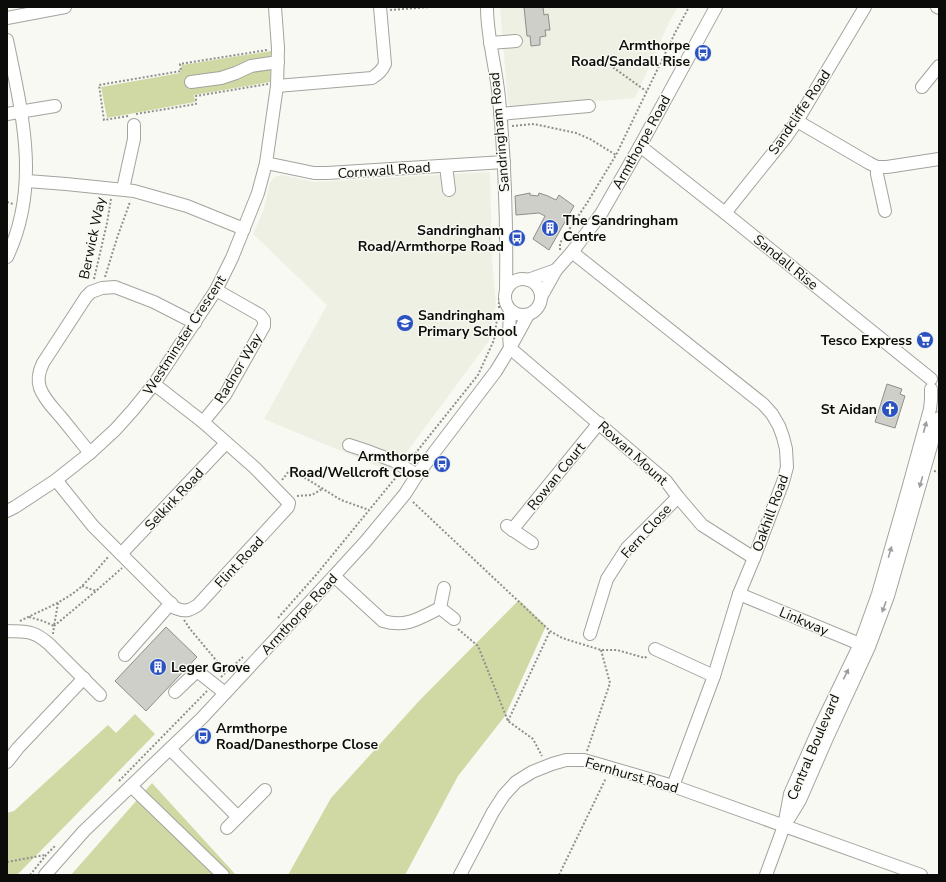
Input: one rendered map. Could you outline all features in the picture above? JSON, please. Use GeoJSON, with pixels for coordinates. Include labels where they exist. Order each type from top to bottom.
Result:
{"type":"FeatureCollection","features":[{"type":"Feature","properties":{"kind":"street"},"geometry":{"type":"LineString","coordinates":[[7,18],[65,7]]}},
{"type":"Feature","properties":{"kind":"street","name":"Westminster Crescent"},"geometry":{"type":"LineString","coordinates":[[7,511],[56,480],[90,453],[115,430],[154,384],[216,290],[244,229],[258,193],[266,163],[277,86],[278,62],[275,7]]}},
{"type":"Feature","properties":{"kind":"street","name":"Sandringham Road"},"geometry":{"type":"LineString","coordinates":[[486,7],[490,43],[499,96],[504,162],[506,258],[502,294]]}},
{"type":"Feature","properties":{"kind":"street","name":"Armthorpe Road"},"geometry":{"type":"LineString","coordinates":[[541,297],[558,268],[572,252],[600,214],[640,146],[716,7]]}},
{"type":"Feature","properties":{"kind":"street","name":"Sandcliffe Road"},"geometry":{"type":"LineString","coordinates":[[725,213],[797,121],[865,7]]}},
{"type":"Feature","properties":{"kind":"street"},"geometry":{"type":"LineString","coordinates":[[277,86],[372,78],[378,74],[385,64],[380,9]]}},
{"type":"Feature","properties":{"kind":"street"},"geometry":{"type":"LineString","coordinates":[[7,40],[21,112],[26,152],[26,181],[23,207],[16,233],[8,254]]}},
{"type":"Feature","properties":{"kind":"street"},"geometry":{"type":"LineString","coordinates":[[490,43],[516,41]]}},
{"type":"Feature","properties":{"kind":"street"},"geometry":{"type":"LineString","coordinates":[[191,82],[221,78],[251,66],[278,62]]}},
{"type":"Feature","properties":{"kind":"street"},"geometry":{"type":"LineString","coordinates":[[922,87],[939,66]]}},
{"type":"Feature","properties":{"kind":"street"},"geometry":{"type":"LineString","coordinates":[[7,114],[55,106]]}},
{"type":"Feature","properties":{"kind":"street"},"geometry":{"type":"LineString","coordinates":[[500,114],[589,106]]}},
{"type":"Feature","properties":{"kind":"street"},"geometry":{"type":"LineString","coordinates":[[797,121],[869,164],[877,167],[887,167],[939,159]]}},
{"type":"Feature","properties":{"kind":"street"},"geometry":{"type":"LineString","coordinates":[[124,190],[134,139],[134,125]]}},
{"type":"Feature","properties":{"kind":"street","name":"Sandall Rise"},"geometry":{"type":"LineString","coordinates":[[640,146],[725,213],[935,384]]}},
{"type":"Feature","properties":{"kind":"street","name":"Cornwall Road"},"geometry":{"type":"LineString","coordinates":[[266,163],[314,173],[327,173],[504,162]]}},
{"type":"Feature","properties":{"kind":"street"},"geometry":{"type":"LineString","coordinates":[[446,166],[449,190]]}},
{"type":"Feature","properties":{"kind":"street"},"geometry":{"type":"LineString","coordinates":[[877,167],[877,174],[885,211]]}},
{"type":"Feature","properties":{"kind":"street"},"geometry":{"type":"LineString","coordinates":[[26,181],[124,190],[187,206],[244,229]]}},
{"type":"Feature","properties":{"kind":"street","name":"Oakhill Road"},"geometry":{"type":"LineString","coordinates":[[572,252],[763,404],[772,414],[779,426],[786,449],[787,467],[783,482],[739,594],[714,676],[673,786]]}},
{"type":"Feature","properties":{"kind":"street"},"geometry":{"type":"LineString","coordinates":[[506,258],[525,279],[534,283],[538,288],[541,297],[540,304],[535,310],[528,315],[520,315],[510,310],[502,294],[510,284],[516,280],[525,279]]}},
{"type":"Feature","properties":{"kind":"street","name":"Armthorpe Road"},"geometry":{"type":"LineString","coordinates":[[525,279],[558,268]]}},
{"type":"Feature","properties":{"kind":"street"},"geometry":{"type":"LineString","coordinates":[[90,453],[44,397],[40,388],[39,373],[43,364],[86,297],[96,290],[115,287],[154,302],[194,323]]}},
{"type":"Feature","properties":{"kind":"street","name":"Radnor Way"},"geometry":{"type":"LineString","coordinates":[[203,422],[225,394],[264,326],[264,320],[260,315],[216,290]]}},
{"type":"Feature","properties":{"kind":"street"},"geometry":{"type":"LineString","coordinates":[[510,310],[510,348]]}},
{"type":"Feature","properties":{"kind":"street","name":"Armthorpe Road"},"geometry":{"type":"LineString","coordinates":[[45,875],[84,831],[170,749],[225,693],[366,541],[404,494],[496,371],[528,315]]}},
{"type":"Feature","properties":{"kind":"street","name":"Rowan Mount"},"geometry":{"type":"LineString","coordinates":[[510,348],[666,481],[702,525],[754,558]]}},
{"type":"Feature","properties":{"kind":"street"},"geometry":{"type":"LineString","coordinates":[[154,384],[203,422],[255,468],[279,492]]}},
{"type":"Feature","properties":{"kind":"street","name":"Central Boulevard"},"geometry":{"type":"LineString","coordinates":[[903,526],[935,384]]}},
{"type":"Feature","properties":{"kind":"street","name":"Central Boulevard"},"geometry":{"type":"LineString","coordinates":[[766,875],[784,826],[790,794],[822,735],[864,646],[878,594],[903,526],[939,418]]}},
{"type":"Feature","properties":{"kind":"street","name":"Rowan Court"},"geometry":{"type":"LineString","coordinates":[[532,543],[509,528],[599,423]]}},
{"type":"Feature","properties":{"kind":"street","name":"Selkirk Road"},"geometry":{"type":"LineString","coordinates":[[122,554],[226,443]]}},
{"type":"Feature","properties":{"kind":"street"},"geometry":{"type":"LineString","coordinates":[[349,445],[394,461],[417,475]]}},
{"type":"Feature","properties":{"kind":"street"},"geometry":{"type":"LineString","coordinates":[[56,480],[93,526],[173,605],[124,655]]}},
{"type":"Feature","properties":{"kind":"street","name":"Flint Road"},"geometry":{"type":"LineString","coordinates":[[173,605],[182,610],[187,610],[198,605],[288,507],[289,503],[279,492]]}},
{"type":"Feature","properties":{"kind":"street","name":"Fern Close"},"geometry":{"type":"LineString","coordinates":[[590,634],[608,579],[627,548],[678,496]]}},
{"type":"Feature","properties":{"kind":"street"},"geometry":{"type":"LineString","coordinates":[[334,576],[383,621],[392,624],[401,624],[418,619],[440,608]]}},
{"type":"Feature","properties":{"kind":"street"},"geometry":{"type":"LineString","coordinates":[[440,608],[444,588]]}},
{"type":"Feature","properties":{"kind":"street","name":"Linkway"},"geometry":{"type":"LineString","coordinates":[[739,594],[864,646]]}},
{"type":"Feature","properties":{"kind":"street"},"geometry":{"type":"LineString","coordinates":[[440,608],[454,618]]}},
{"type":"Feature","properties":{"kind":"street"},"geometry":{"type":"LineString","coordinates":[[7,631],[30,632],[40,636],[100,695]]}},
{"type":"Feature","properties":{"kind":"street"},"geometry":{"type":"LineString","coordinates":[[655,648],[714,676]]}},
{"type":"Feature","properties":{"kind":"street"},"geometry":{"type":"LineString","coordinates":[[175,692],[197,671],[225,693]]}},
{"type":"Feature","properties":{"kind":"street"},"geometry":{"type":"LineString","coordinates":[[7,762],[18,748],[84,678]]}},
{"type":"Feature","properties":{"kind":"street"},"geometry":{"type":"LineString","coordinates":[[170,749],[238,817]]}},
{"type":"Feature","properties":{"kind":"street","name":"Fernhurst Road"},"geometry":{"type":"LineString","coordinates":[[460,875],[493,812],[504,795],[516,782],[532,772],[566,760],[584,760],[673,786],[921,875]]}},
{"type":"Feature","properties":{"kind":"street"},"geometry":{"type":"LineString","coordinates":[[131,786],[222,875]]}},
{"type":"Feature","properties":{"kind":"street"},"geometry":{"type":"LineString","coordinates":[[227,828],[265,790]]}},
{"type":"Feature","properties":{"kind":"path"},"geometry":{"type":"LineString","coordinates":[[380,9],[430,7]]}},
{"type":"Feature","properties":{"kind":"path"},"geometry":{"type":"LineString","coordinates":[[558,268],[560,243],[588,203],[616,155],[689,7]]}},
{"type":"Feature","properties":{"kind":"path"},"geometry":{"type":"LineString","coordinates":[[600,58],[646,92]]}},
{"type":"Feature","properties":{"kind":"path"},"geometry":{"type":"LineString","coordinates":[[501,127],[534,124],[576,133],[590,139],[616,155]]}},
{"type":"Feature","properties":{"kind":"path","name":"Berwick Way"},"geometry":{"type":"LineString","coordinates":[[96,290],[117,238],[124,190]]}},
{"type":"Feature","properties":{"kind":"path","name":"Berwick Way"},"geometry":{"type":"LineString","coordinates":[[96,290],[107,223],[124,190]]}},
{"type":"Feature","properties":{"kind":"path"},"geometry":{"type":"LineString","coordinates":[[276,622],[316,575],[478,375],[494,340],[502,294]]}},
{"type":"Feature","properties":{"kind":"path"},"geometry":{"type":"LineString","coordinates":[[322,488],[312,495],[279,492],[289,471],[307,479],[322,488],[341,500],[369,510]]}},
{"type":"Feature","properties":{"kind":"path"},"geometry":{"type":"LineString","coordinates":[[404,494],[550,631],[562,638],[601,650],[617,650],[645,658],[655,648]]}},
{"type":"Feature","properties":{"kind":"path"},"geometry":{"type":"LineString","coordinates":[[18,622],[58,602],[82,586],[122,554]]}},
{"type":"Feature","properties":{"kind":"path"},"geometry":{"type":"LineString","coordinates":[[54,626],[96,591],[122,554]]}},
{"type":"Feature","properties":{"kind":"path"},"geometry":{"type":"LineString","coordinates":[[82,586],[96,591]]}},
{"type":"Feature","properties":{"kind":"path"},"geometry":{"type":"LineString","coordinates":[[40,636],[53,634],[58,602]]}},
{"type":"Feature","properties":{"kind":"path"},"geometry":{"type":"LineString","coordinates":[[173,605],[190,629],[226,672]]}},
{"type":"Feature","properties":{"kind":"path"},"geometry":{"type":"LineString","coordinates":[[28,617],[54,626]]}},
{"type":"Feature","properties":{"kind":"path"},"geometry":{"type":"LineString","coordinates":[[454,618],[455,626],[478,646],[508,721],[534,739],[546,767]]}},
{"type":"Feature","properties":{"kind":"path"},"geometry":{"type":"LineString","coordinates":[[508,721],[550,631]]}},
{"type":"Feature","properties":{"kind":"path"},"geometry":{"type":"LineString","coordinates":[[584,760],[610,683],[601,650]]}},
{"type":"Feature","properties":{"kind":"path"},"geometry":{"type":"LineString","coordinates":[[114,786],[226,672],[244,656]]}},
{"type":"Feature","properties":{"kind":"path"},"geometry":{"type":"LineString","coordinates":[[559,875],[610,768]]}},
{"type":"Feature","properties":{"kind":"path"},"geometry":{"type":"LineString","coordinates":[[30,875],[57,844]]}},
{"type":"Feature","properties":{"kind":"path"},"geometry":{"type":"LineString","coordinates":[[7,862],[46,855]]}},
{"type":"Feature","properties":{"kind":"shaded area"},"geometry":{"type":"Polygon","coordinates":[[[500,7],[678,7],[670,20],[635,98],[513,108],[508,104],[500,7]]]}},
{"type":"Feature","properties":{"kind":"shaded area","name":"Sandringham Primary School"},"geometry":{"type":"Polygon","coordinates":[[[490,172],[492,260],[496,304],[489,341],[392,472],[264,419],[327,305],[253,234],[264,209],[270,182],[275,177],[282,175],[314,182],[490,172]]]}},
{"type":"Feature","properties":{"kind":"green space"},"geometry":{"type":"Polygon","coordinates":[[[271,51],[270,82],[194,95],[195,102],[107,118],[101,87],[180,73],[182,65],[271,51]]]}},
{"type":"Feature","properties":{"kind":"green space"},"geometry":{"type":"Polygon","coordinates":[[[519,600],[546,626],[505,716],[458,776],[405,875],[288,875],[331,798],[419,701],[519,600]]]}},
{"type":"Feature","properties":{"kind":"green space"},"geometry":{"type":"Polygon","coordinates":[[[135,714],[155,734],[17,875],[7,875],[7,813],[14,811],[108,725],[116,733],[135,714]]]}},
{"type":"Feature","properties":{"kind":"green space"},"geometry":{"type":"Polygon","coordinates":[[[152,783],[236,875],[71,875],[152,783]]]}},
{"type":"Feature","properties":{"kind":"building"},"geometry":{"type":"Polygon","coordinates":[[[524,7],[543,7],[544,15],[548,14],[550,30],[545,30],[546,36],[540,37],[540,45],[531,46],[530,36],[527,36],[524,7]]]}},
{"type":"Feature","properties":{"kind":"building","name":"The Sandringham Centre"},"geometry":{"type":"Polygon","coordinates":[[[530,193],[530,195],[538,196],[539,193],[556,200],[559,195],[574,206],[549,250],[533,239],[545,216],[539,213],[516,215],[515,196],[530,193]]]}},
{"type":"Feature","properties":{"kind":"building","name":"St Aidan"},"geometry":{"type":"Polygon","coordinates":[[[887,384],[902,389],[900,394],[905,396],[895,428],[875,422],[887,384]]]}},
{"type":"Feature","properties":{"kind":"building","name":"Leger Grove"},"geometry":{"type":"Polygon","coordinates":[[[166,627],[197,657],[146,711],[115,681],[166,627]]]}},
{"type":"Feature","properties":{"kind":"place","name":"Armthorpe Road/Sandall Rise"},"geometry":{"type":"Point","coordinates":[703,53]}},
{"type":"Feature","properties":{"kind":"place","name":"The Sandringham Centre"},"geometry":{"type":"Point","coordinates":[550,228]}},
{"type":"Feature","properties":{"kind":"place","name":"Sandringham Road/Armthorpe Road"},"geometry":{"type":"Point","coordinates":[517,238]}},
{"type":"Feature","properties":{"kind":"place","name":"Sandringham Primary School"},"geometry":{"type":"Point","coordinates":[405,323]}},
{"type":"Feature","properties":{"kind":"place","name":"Tesco Express"},"geometry":{"type":"Point","coordinates":[925,340]}},
{"type":"Feature","properties":{"kind":"place","name":"St Aidan"},"geometry":{"type":"Point","coordinates":[890,409]}},
{"type":"Feature","properties":{"kind":"place","name":"Armthorpe Road/Wellcroft Close"},"geometry":{"type":"Point","coordinates":[442,464]}},
{"type":"Feature","properties":{"kind":"place","name":"Leger Grove"},"geometry":{"type":"Point","coordinates":[158,667]}},
{"type":"Feature","properties":{"kind":"place","name":"Armthorpe Road/Danesthorpe Close"},"geometry":{"type":"Point","coordinates":[203,736]}}]}
